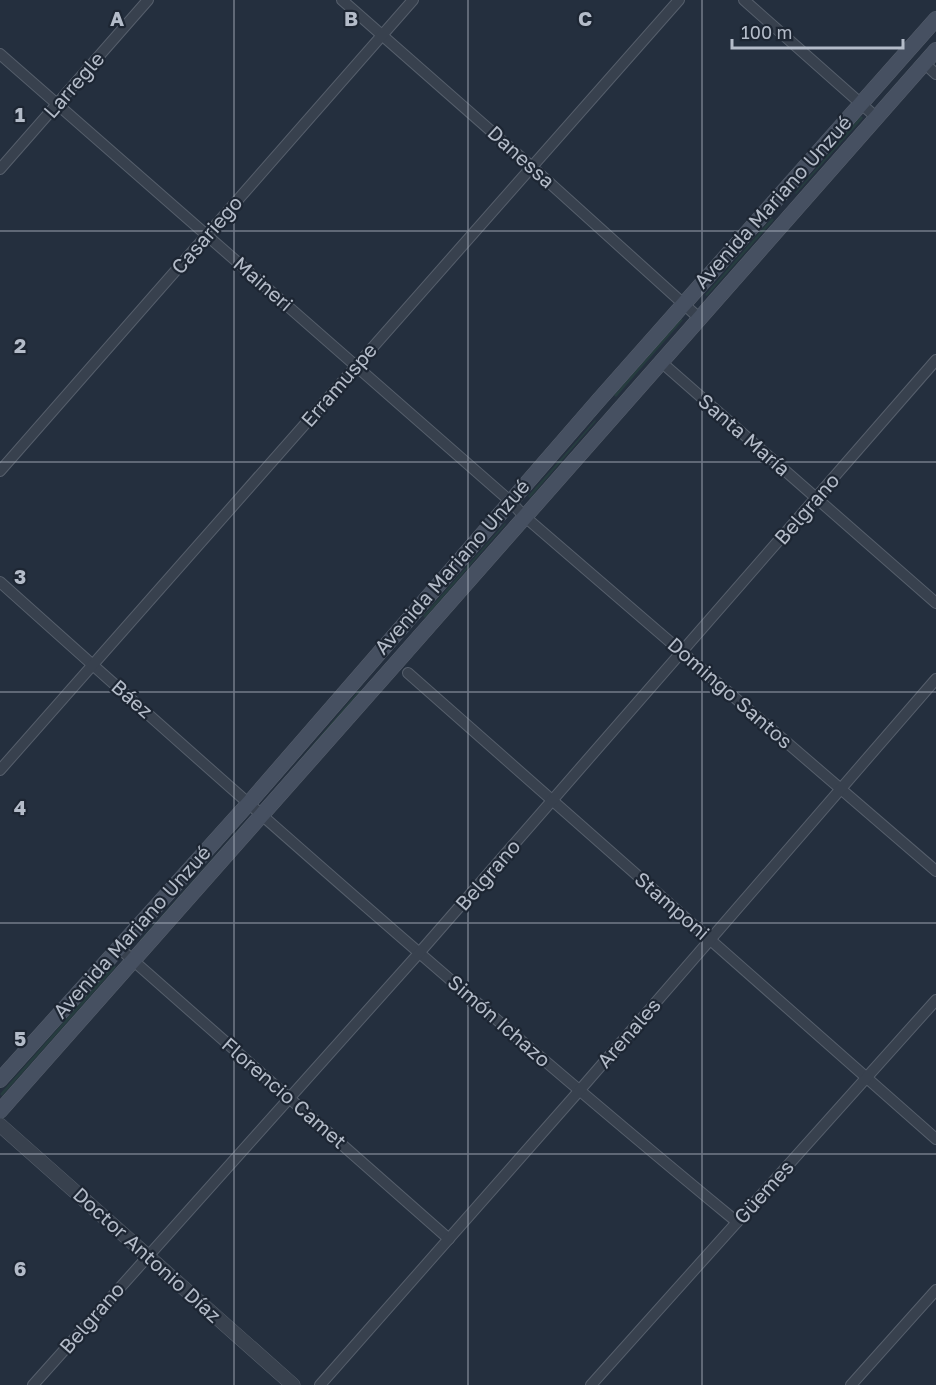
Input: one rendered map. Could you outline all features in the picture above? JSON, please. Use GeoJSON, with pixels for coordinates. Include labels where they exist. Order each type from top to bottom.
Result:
{"type":"FeatureCollection","features":[{"type":"Feature","properties":{"kind":"main road","name":"Avenida Mariano Unzué"},"geometry":{"type":"LineString","coordinates":[[0,1080],[249,803],[510,501],[936,19]]}},
{"type":"Feature","properties":{"kind":"main road","name":"Avenida Mariano Unzué"},"geometry":{"type":"LineString","coordinates":[[0,1111],[264,816],[698,317],[936,50]]}},
{"type":"Feature","properties":{"kind":"main road"},"geometry":{"type":"LineString","coordinates":[[598,401],[614,414]]}},
{"type":"Feature","properties":{"kind":"main road"},"geometry":{"type":"LineString","coordinates":[[407,620],[422,634]]}},
{"type":"Feature","properties":{"kind":"main road"},"geometry":{"type":"LineString","coordinates":[[359,675],[374,689]]}},
{"type":"Feature","properties":{"kind":"street","name":"Larregle"},"geometry":{"type":"LineString","coordinates":[[0,169],[148,0]]}},
{"type":"Feature","properties":{"kind":"street","name":"Danessa"},"geometry":{"type":"LineString","coordinates":[[342,0],[698,317]]}},
{"type":"Feature","properties":{"kind":"street","name":"Casariego"},"geometry":{"type":"LineString","coordinates":[[0,471],[413,0]]}},
{"type":"Feature","properties":{"kind":"street","name":"Erramuspe"},"geometry":{"type":"LineString","coordinates":[[0,770],[679,0]]}},
{"type":"Feature","properties":{"kind":"street"},"geometry":{"type":"LineString","coordinates":[[744,0],[876,117]]}},
{"type":"Feature","properties":{"kind":"street","name":"Maineri"},"geometry":{"type":"LineString","coordinates":[[0,54],[357,365],[524,516]]}},
{"type":"Feature","properties":{"kind":"street"},"geometry":{"type":"LineString","coordinates":[[924,63],[936,74]]}},
{"type":"Feature","properties":{"kind":"street","name":"Belgrano"},"geometry":{"type":"LineString","coordinates":[[33,1385],[420,952],[936,360]]}},
{"type":"Feature","properties":{"kind":"street","name":"Santa María"},"geometry":{"type":"LineString","coordinates":[[660,361],[936,603]]}},
{"type":"Feature","properties":{"kind":"street","name":"Domingo Santos"},"geometry":{"type":"LineString","coordinates":[[524,516],[936,870]]}},
{"type":"Feature","properties":{"kind":"street","name":"Báez"},"geometry":{"type":"LineString","coordinates":[[0,582],[264,816]]}},
{"type":"Feature","properties":{"kind":"street","name":"Stamponi"},"geometry":{"type":"LineString","coordinates":[[408,673],[936,1139]]}},
{"type":"Feature","properties":{"kind":"street","name":"Arenales"},"geometry":{"type":"LineString","coordinates":[[320,1385],[579,1091],[936,679]]}},
{"type":"Feature","properties":{"kind":"street","name":"Simón Ichazo"},"geometry":{"type":"LineString","coordinates":[[264,816],[579,1091],[738,1222]]}},
{"type":"Feature","properties":{"kind":"street","name":"Florencio Camet"},"geometry":{"type":"LineString","coordinates":[[119,948],[449,1239]]}},
{"type":"Feature","properties":{"kind":"street","name":"Güemes"},"geometry":{"type":"LineString","coordinates":[[591,1385],[936,1000]]}},
{"type":"Feature","properties":{"kind":"street","name":"Doctor Antonio Díaz"},"geometry":{"type":"LineString","coordinates":[[0,1125],[293,1385]]}},
{"type":"Feature","properties":{"kind":"street"},"geometry":{"type":"LineString","coordinates":[[851,1385],[936,1290]]}},
{"type":"Feature","properties":{"kind":"green space"},"geometry":{"type":"Polygon","coordinates":[[[861,116],[863,118],[796,194],[795,193],[861,116]]]}},
{"type":"Feature","properties":{"kind":"green space"},"geometry":{"type":"Polygon","coordinates":[[[772,218],[774,220],[707,296],[705,295],[772,218]]]}},
{"type":"Feature","properties":{"kind":"green space"},"geometry":{"type":"Polygon","coordinates":[[[681,319],[683,320],[616,397],[614,395],[681,319]]]}},
{"type":"Feature","properties":{"kind":"green space"},"geometry":{"type":"Polygon","coordinates":[[[596,421],[530,498],[528,496],[596,421]]]}},
{"type":"Feature","properties":{"kind":"green space"},"geometry":{"type":"Polygon","coordinates":[[[506,524],[425,618],[423,616],[506,524]]]}},
{"type":"Feature","properties":{"kind":"green space"},"geometry":{"type":"Polygon","coordinates":[[[361,690],[270,797],[269,796],[361,690]]]}},
{"type":"Feature","properties":{"kind":"green space"},"geometry":{"type":"Polygon","coordinates":[[[244,823],[246,824],[142,941],[140,940],[244,823]]]}},
{"type":"Feature","properties":{"kind":"green space"},"geometry":{"type":"Polygon","coordinates":[[[114,965],[116,967],[2,1096],[0,1094],[114,965]]]}}]}
